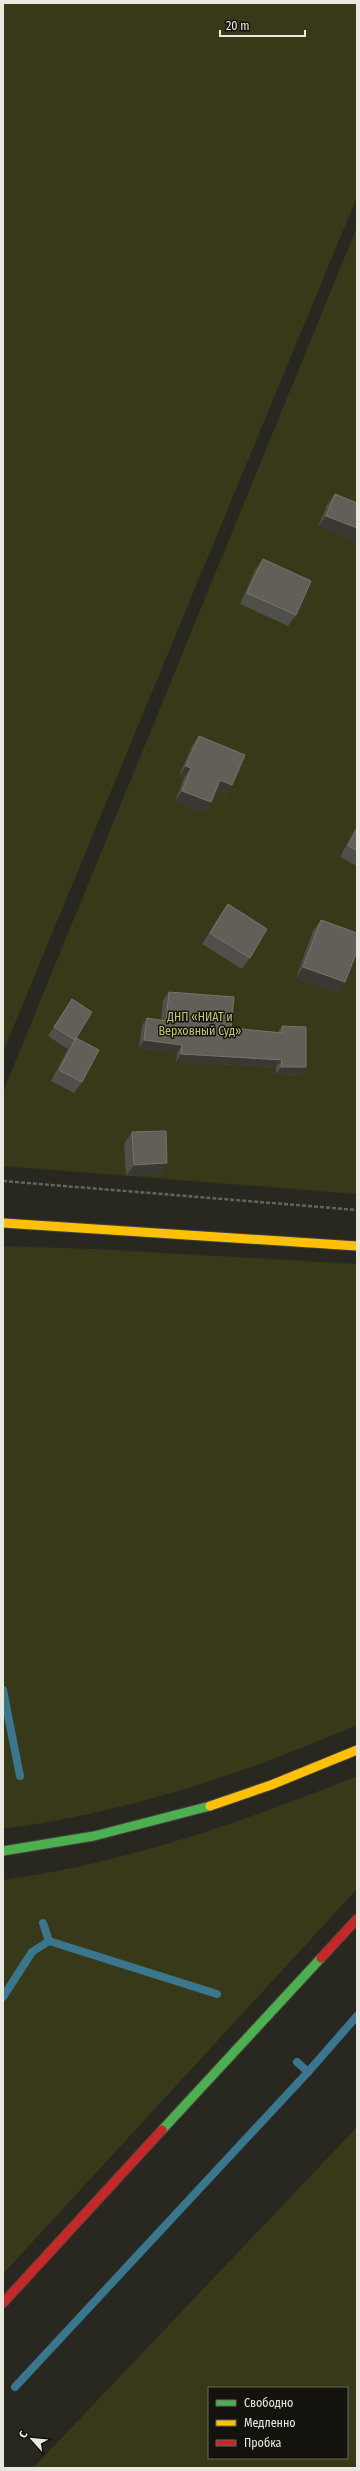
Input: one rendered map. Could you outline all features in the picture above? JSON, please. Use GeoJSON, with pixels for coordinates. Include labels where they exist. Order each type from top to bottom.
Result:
{"type":"FeatureCollection","features":[{"type":"Feature","properties":{"kind":"main road"},"geometry":{"type":"LineString","coordinates":[[3,1223],[357,1246]]}},
{"type":"Feature","properties":{"kind":"main road"},"geometry":{"type":"LineString","coordinates":[[3,1851],[82,1839],[197,1812],[252,1793],[357,1750]]}},
{"type":"Feature","properties":{"kind":"main road"},"geometry":{"type":"LineString","coordinates":[[3,2303],[357,1919]]}},
{"type":"Feature","properties":{"kind":"path"},"geometry":{"type":"LineString","coordinates":[[3,1181],[357,1210]]}},
{"type":"Feature","properties":{"kind":"green space"},"geometry":{"type":"Polygon","coordinates":[[[3,3],[357,3],[357,197],[3,1052],[3,3]]]}},
{"type":"Feature","properties":{"kind":"green space","name":"ДНП «НИАТ и Верховный Суд»"},"geometry":{"type":"Polygon","coordinates":[[[357,227],[357,1194],[3,1166],[3,1092],[357,227]]]}},
{"type":"Feature","properties":{"kind":"green space"},"geometry":{"type":"Polygon","coordinates":[[[3,1246],[95,1249],[357,1264],[357,1725],[270,1760],[140,1802],[50,1822],[3,1829],[3,1246]]]}},
{"type":"Feature","properties":{"kind":"green space"},"geometry":{"type":"Polygon","coordinates":[[[357,1776],[357,1889],[3,2274],[3,1880],[49,1873],[139,1852],[227,1825],[357,1776]]]}},
{"type":"Feature","properties":{"kind":"green space"},"geometry":{"type":"Polygon","coordinates":[[[357,2127],[357,2468],[33,2468],[357,2127]]]}},
{"type":"Feature","properties":{"kind":"building"},"geometry":{"type":"Polygon","coordinates":[[[335,494],[357,503],[357,528],[326,516],[335,494]]]}},
{"type":"Feature","properties":{"kind":"building"},"geometry":{"type":"Polygon","coordinates":[[[263,559],[311,581],[296,615],[247,593],[263,559]]]}},
{"type":"Feature","properties":{"kind":"building"},"geometry":{"type":"Polygon","coordinates":[[[199,736],[245,755],[232,785],[220,780],[211,802],[182,791],[191,768],[186,766],[199,736]]]}},
{"type":"Feature","properties":{"kind":"building"},"geometry":{"type":"Polygon","coordinates":[[[357,829],[357,850],[348,846],[357,829]]]}},
{"type":"Feature","properties":{"kind":"building"},"geometry":{"type":"Polygon","coordinates":[[[228,904],[267,929],[250,958],[210,933],[228,904]]]}},
{"type":"Feature","properties":{"kind":"building"},"geometry":{"type":"Polygon","coordinates":[[[321,920],[357,933],[357,951],[345,982],[303,967],[321,920]]]}},
{"type":"Feature","properties":{"kind":"building"},"geometry":{"type":"Polygon","coordinates":[[[169,992],[234,997],[231,1028],[282,1033],[282,1026],[306,1027],[306,1067],[281,1067],[282,1060],[181,1054],[182,1045],[144,1040],[147,1018],[166,1021],[169,992]]]}},
{"type":"Feature","properties":{"kind":"building"},"geometry":{"type":"Polygon","coordinates":[[[72,999],[92,1012],[75,1040],[54,1027],[72,999]]]}},
{"type":"Feature","properties":{"kind":"building"},"geometry":{"type":"Polygon","coordinates":[[[76,1038],[99,1050],[82,1082],[59,1070],[76,1038]]]}},
{"type":"Feature","properties":{"kind":"building"},"geometry":{"type":"Polygon","coordinates":[[[166,1131],[167,1163],[134,1165],[132,1132],[166,1131]]]}},
{"type":"Feature","properties":{"kind":"waterway"},"geometry":{"type":"LineString","coordinates":[[3,1690],[20,1776]]}},
{"type":"Feature","properties":{"kind":"waterway"},"geometry":{"type":"LineString","coordinates":[[43,1923],[49,1941]]}},
{"type":"Feature","properties":{"kind":"waterway"},"geometry":{"type":"LineString","coordinates":[[3,1997],[32,1952],[49,1941],[217,1994]]}},
{"type":"Feature","properties":{"kind":"waterway"},"geometry":{"type":"LineString","coordinates":[[15,2387],[308,2072],[357,2016]]}},
{"type":"Feature","properties":{"kind":"waterway"},"geometry":{"type":"LineString","coordinates":[[297,2062],[308,2072]]}},
{"type":"Feature","properties":{"kind":"traffic: fast"},"geometry":{"type":"LineString","coordinates":[[3,1851],[94,1836],[210,1806]]}},
{"type":"Feature","properties":{"kind":"traffic: fast"},"geometry":{"type":"LineString","coordinates":[[162,2130],[321,1958]]}},
{"type":"Feature","properties":{"kind":"traffic: slow"},"geometry":{"type":"LineString","coordinates":[[3,1223],[357,1246]]}},
{"type":"Feature","properties":{"kind":"traffic: slow"},"geometry":{"type":"LineString","coordinates":[[210,1806],[271,1785],[357,1750]]}},
{"type":"Feature","properties":{"kind":"traffic: jam"},"geometry":{"type":"LineString","coordinates":[[321,1958],[357,1919]]}},
{"type":"Feature","properties":{"kind":"traffic: jam"},"geometry":{"type":"LineString","coordinates":[[3,2303],[162,2130]]}}]}
